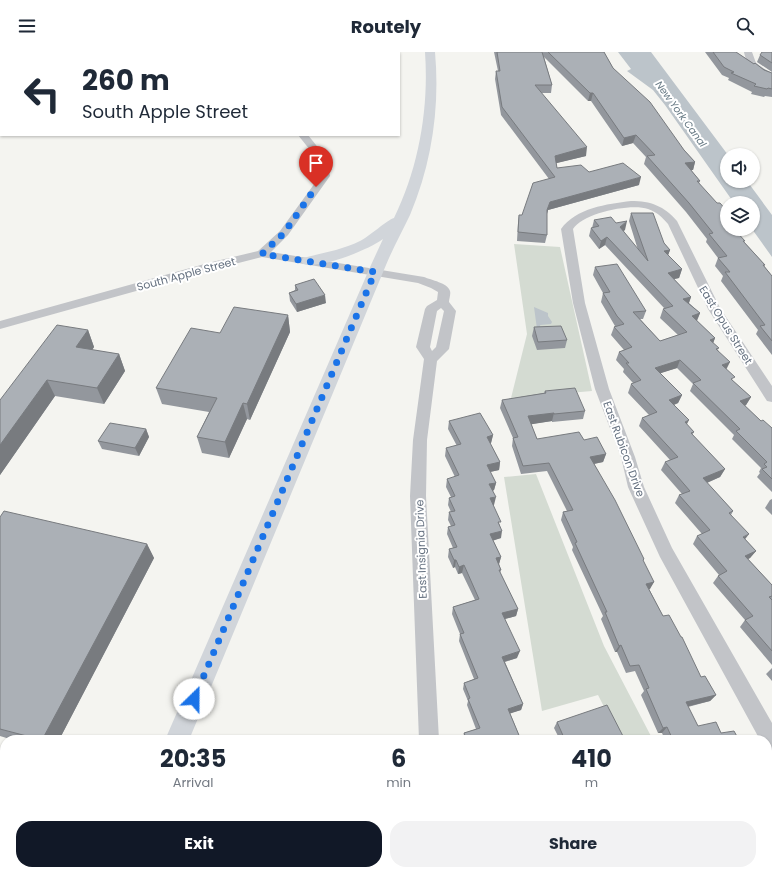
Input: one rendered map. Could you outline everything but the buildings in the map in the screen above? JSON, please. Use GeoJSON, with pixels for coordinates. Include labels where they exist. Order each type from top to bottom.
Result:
{"type":"FeatureCollection","features":[{"type":"Feature","properties":{"kind":"main road"},"geometry":{"type":"LineString","coordinates":[[179,735],[375,272],[403,213],[424,154],[431,106],[432,72],[430,52]]}},
{"type":"Feature","properties":{"kind":"main road"},"geometry":{"type":"LineString","coordinates":[[308,261],[338,255],[366,244],[385,232],[403,213]]}},
{"type":"Feature","properties":{"kind":"street"},"geometry":{"type":"LineString","coordinates":[[748,52],[753,66],[772,77]]}},
{"type":"Feature","properties":{"kind":"street"},"geometry":{"type":"LineString","coordinates":[[262,254],[284,233],[325,176],[323,160],[304,136]]}},
{"type":"Feature","properties":{"kind":"street","name":"East Rubicon Drive"},"geometry":{"type":"LineString","coordinates":[[660,210],[638,204],[625,204],[580,216],[572,221],[567,229],[579,303],[602,390],[628,456],[636,487],[666,552],[768,735]]}},
{"type":"Feature","properties":{"kind":"street","name":"East Opus Street"},"geometry":{"type":"LineString","coordinates":[[660,210],[668,216],[673,223],[714,309],[772,397]]}},
{"type":"Feature","properties":{"kind":"street","name":"South Apple Street"},"geometry":{"type":"LineString","coordinates":[[0,324],[212,266],[262,254],[375,272]]}},
{"type":"Feature","properties":{"kind":"street"},"geometry":{"type":"LineString","coordinates":[[375,272],[435,284],[444,291],[443,302],[450,311],[442,349],[431,359]]}},
{"type":"Feature","properties":{"kind":"street","name":"East Insignia Drive"},"geometry":{"type":"LineString","coordinates":[[429,735],[418,496],[420,440],[431,359],[423,347],[431,309],[443,302]]}},
{"type":"Feature","properties":{"kind":"shaded area"},"geometry":{"type":"Polygon","coordinates":[[[514,244],[560,247],[592,391],[511,398],[527,334],[514,244]]]}},
{"type":"Feature","properties":{"kind":"shaded area"},"geometry":{"type":"Polygon","coordinates":[[[536,474],[604,646],[650,735],[618,735],[598,695],[542,711],[504,477],[536,474]]]}},
{"type":"Feature","properties":{"kind":"water","name":"New York Canal"},"geometry":{"type":"Polygon","coordinates":[[[618,52],[651,52],[723,148],[720,148],[720,183],[665,105],[653,90],[627,71],[631,69],[618,52]]]}},
{"type":"Feature","properties":{"kind":"water"},"geometry":{"type":"Polygon","coordinates":[[[723,188],[752,188],[758,196],[729,196],[723,188]]]}},
{"type":"Feature","properties":{"kind":"water"},"geometry":{"type":"Polygon","coordinates":[[[760,199],[772,215],[772,257],[757,236],[760,236],[760,199]]]}},
{"type":"Feature","properties":{"kind":"water"},"geometry":{"type":"Polygon","coordinates":[[[534,307],[548,313],[548,316],[552,322],[551,324],[540,325],[541,329],[537,329],[534,307]]]}},
{"type":"Feature","properties":{"kind":"route"},"geometry":{"type":"LineString","coordinates":[[194,699],[375,272],[262,254],[284,233],[316,187]]}}]}
